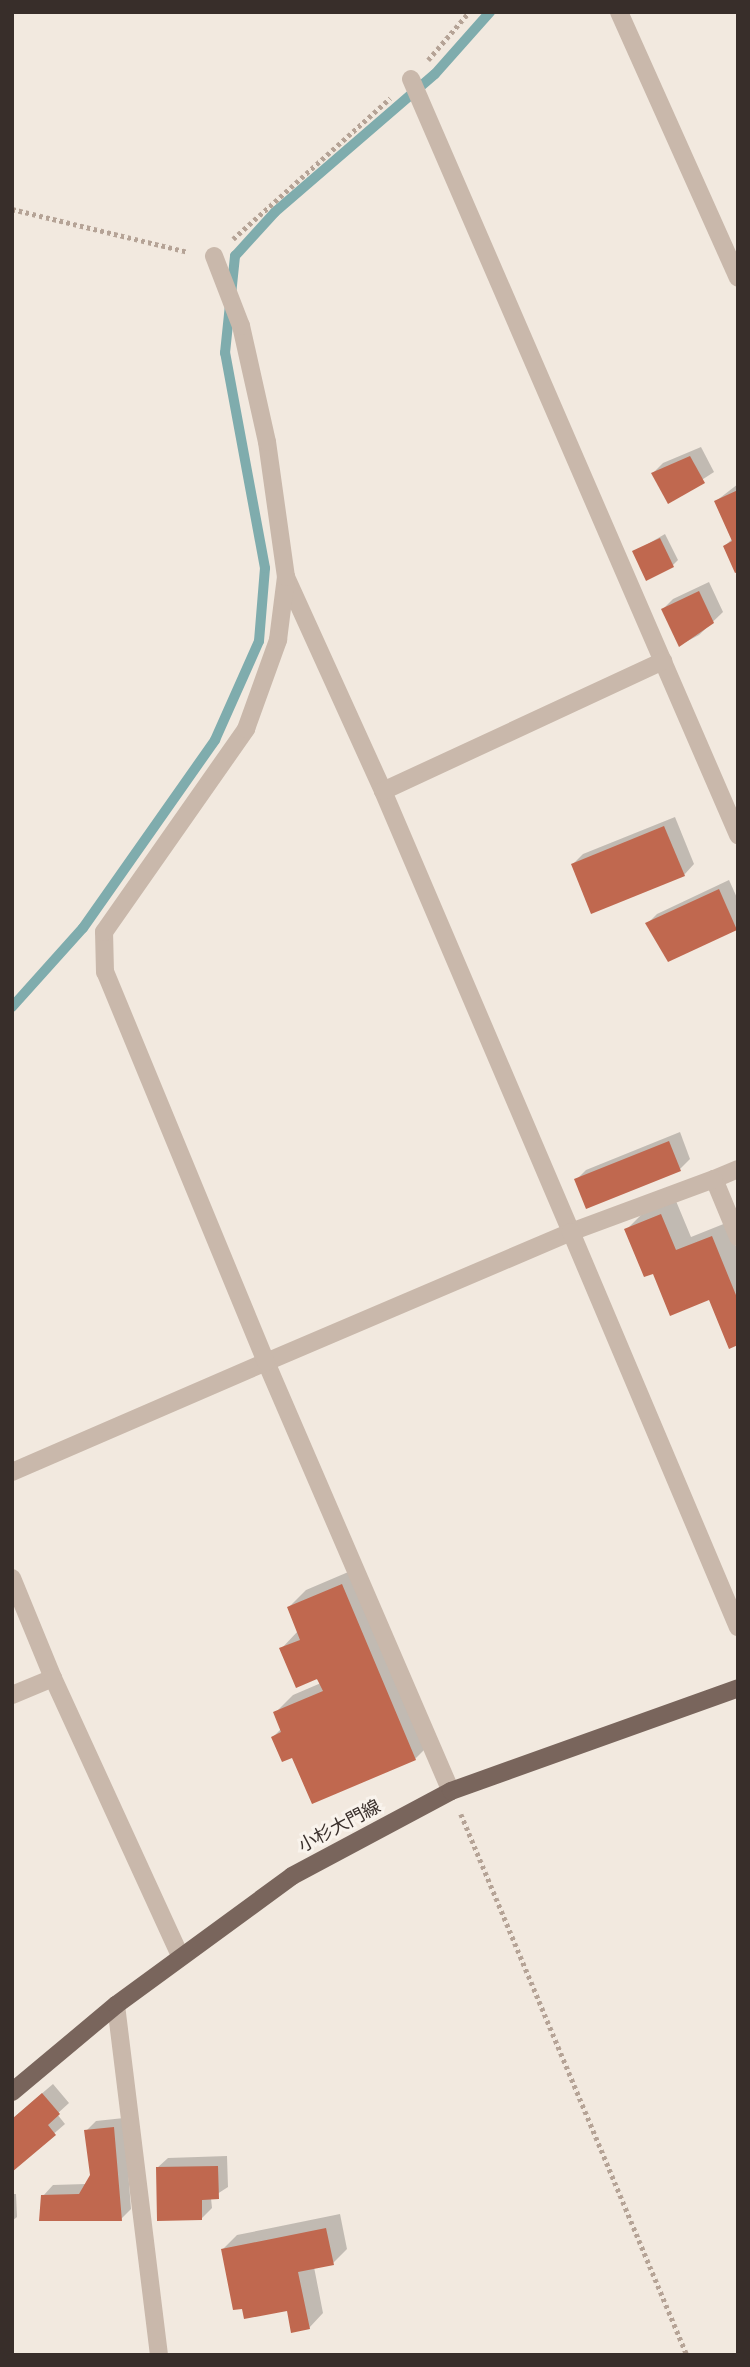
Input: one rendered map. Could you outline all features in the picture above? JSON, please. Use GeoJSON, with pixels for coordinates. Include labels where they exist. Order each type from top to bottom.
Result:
{"type":"FeatureCollection","features":[{"type":"Feature","properties":{"kind":"main road","name":"小杉大門線"},"geometry":{"type":"LineString","coordinates":[[12,2092],[116,2005],[292,1877],[451,1791],[738,1688]]}},
{"type":"Feature","properties":{"kind":"street"},"geometry":{"type":"LineString","coordinates":[[619,12],[738,278]]}},
{"type":"Feature","properties":{"kind":"street"},"geometry":{"type":"LineString","coordinates":[[411,79],[738,835]]}},
{"type":"Feature","properties":{"kind":"street"},"geometry":{"type":"LineString","coordinates":[[214,256],[241,326],[253,380],[286,577],[383,790],[738,1627]]}},
{"type":"Feature","properties":{"kind":"street"},"geometry":{"type":"LineString","coordinates":[[286,577],[278,640],[246,729],[104,932],[105,972],[266,1362],[451,1791]]}},
{"type":"Feature","properties":{"kind":"street"},"geometry":{"type":"LineString","coordinates":[[383,790],[663,661]]}},
{"type":"Feature","properties":{"kind":"street"},"geometry":{"type":"LineString","coordinates":[[12,1472],[571,1232],[738,1169]]}},
{"type":"Feature","properties":{"kind":"street"},"geometry":{"type":"LineString","coordinates":[[714,1179],[738,1237]]}},
{"type":"Feature","properties":{"kind":"street"},"geometry":{"type":"LineString","coordinates":[[12,1578],[53,1678],[181,1957]]}},
{"type":"Feature","properties":{"kind":"street"},"geometry":{"type":"LineString","coordinates":[[12,1695],[53,1678]]}},
{"type":"Feature","properties":{"kind":"street"},"geometry":{"type":"LineString","coordinates":[[116,2005],[159,2355]]}},
{"type":"Feature","properties":{"kind":"path"},"geometry":{"type":"LineString","coordinates":[[12,209],[159,248],[214,256],[411,79],[468,12]]}},
{"type":"Feature","properties":{"kind":"path"},"geometry":{"type":"LineString","coordinates":[[451,1791],[687,2355]]}},
{"type":"Feature","properties":{"kind":"building"},"geometry":{"type":"Polygon","coordinates":[[[690,456],[705,483],[668,504],[651,473],[690,456]]]}},
{"type":"Feature","properties":{"kind":"building"},"geometry":{"type":"Polygon","coordinates":[[[738,490],[738,572],[735,573],[723,546],[732,541],[714,501],[738,490]]]}},
{"type":"Feature","properties":{"kind":"building"},"geometry":{"type":"Polygon","coordinates":[[[660,538],[674,567],[646,581],[632,551],[660,538]]]}},
{"type":"Feature","properties":{"kind":"building"},"geometry":{"type":"Polygon","coordinates":[[[699,591],[714,623],[679,647],[661,609],[699,591]]]}},
{"type":"Feature","properties":{"kind":"building"},"geometry":{"type":"Polygon","coordinates":[[[664,826],[685,876],[591,914],[571,864],[664,826]]]}},
{"type":"Feature","properties":{"kind":"building"},"geometry":{"type":"Polygon","coordinates":[[[719,889],[737,930],[668,962],[645,923],[719,889]]]}},
{"type":"Feature","properties":{"kind":"building"},"geometry":{"type":"Polygon","coordinates":[[[669,1141],[681,1171],[586,1209],[574,1179],[669,1141]]]}},
{"type":"Feature","properties":{"kind":"building"},"geometry":{"type":"Polygon","coordinates":[[[661,1214],[676,1250],[712,1236],[738,1300],[738,1345],[729,1349],[709,1300],[670,1316],[653,1274],[644,1277],[624,1229],[661,1214]]]}},
{"type":"Feature","properties":{"kind":"building"},"geometry":{"type":"Polygon","coordinates":[[[342,1584],[416,1760],[312,1804],[292,1758],[282,1762],[271,1737],[281,1732],[273,1712],[323,1691],[317,1679],[296,1688],[279,1648],[300,1640],[287,1607],[342,1584]]]}},
{"type":"Feature","properties":{"kind":"building"},"geometry":{"type":"Polygon","coordinates":[[[42,2093],[60,2114],[48,2125],[56,2135],[12,2172],[12,2119],[42,2093]]]}},
{"type":"Feature","properties":{"kind":"building"},"geometry":{"type":"Polygon","coordinates":[[[114,2127],[122,2221],[39,2221],[41,2195],[79,2194],[90,2175],[84,2130],[114,2127]]]}},
{"type":"Feature","properties":{"kind":"building"},"geometry":{"type":"Polygon","coordinates":[[[218,2166],[219,2199],[202,2200],[202,2220],[157,2221],[156,2167],[218,2166]]]}},
{"type":"Feature","properties":{"kind":"building"},"geometry":{"type":"Polygon","coordinates":[[[326,2228],[334,2265],[298,2272],[310,2329],[291,2333],[287,2311],[244,2319],[242,2309],[233,2310],[221,2249],[326,2228]]]}},
{"type":"Feature","properties":{"kind":"waterway"},"geometry":{"type":"LineString","coordinates":[[12,1007],[83,928],[215,740],[259,641],[265,568],[225,353],[235,256],[275,212],[435,74],[490,12]]}}]}
